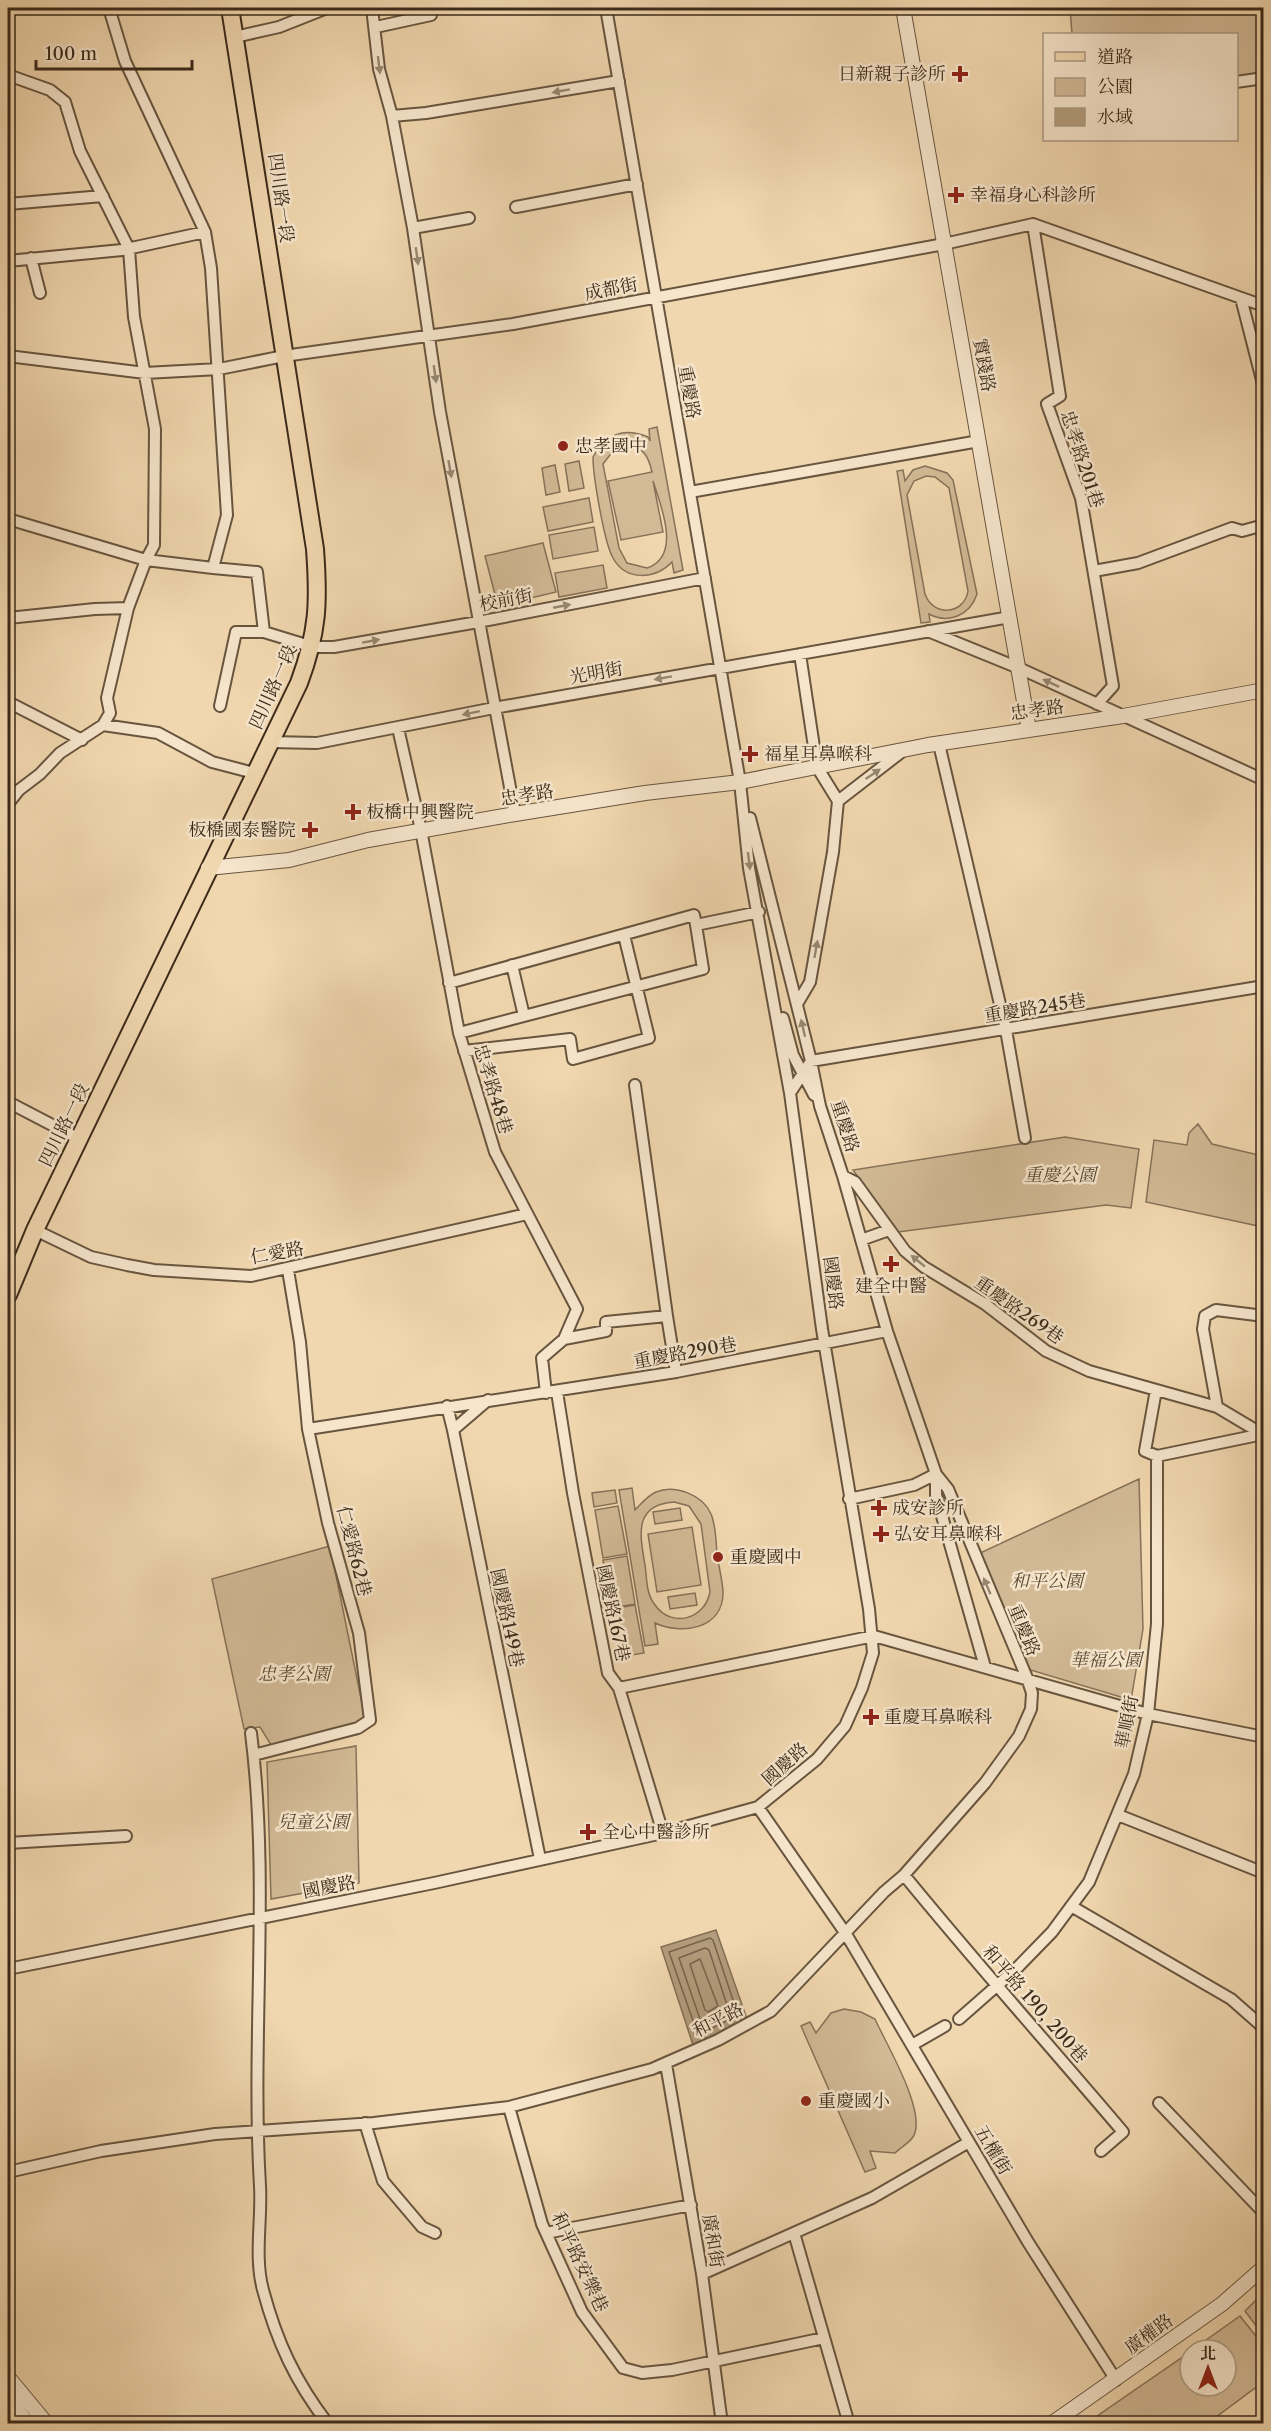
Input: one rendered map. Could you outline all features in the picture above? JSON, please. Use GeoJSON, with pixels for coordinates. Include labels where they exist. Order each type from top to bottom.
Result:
{"type":"FeatureCollection","features":[{"type":"Feature","properties":{"kind":"main road","name":"四川路一段"},"geometry":{"type":"LineString","coordinates":[[8,1295],[34,1230],[207,868],[299,683],[313,647],[318,599],[315,549],[284,356],[263,203],[230,8]]}},
{"type":"Feature","properties":{"kind":"street"},"geometry":{"type":"LineString","coordinates":[[109,8],[125,61],[205,232],[212,268],[228,515],[213,568]]}},
{"type":"Feature","properties":{"kind":"street"},"geometry":{"type":"LineString","coordinates":[[235,37],[279,27],[327,8]]}},
{"type":"Feature","properties":{"kind":"street"},"geometry":{"type":"LineString","coordinates":[[372,8],[376,27],[379,69],[392,116],[413,228],[440,412],[515,814]]}},
{"type":"Feature","properties":{"kind":"street","name":"重慶路"},"geometry":{"type":"LineString","coordinates":[[606,8],[721,668],[740,782],[750,868],[773,993]]}},
{"type":"Feature","properties":{"kind":"street","name":"實踐路"},"geometry":{"type":"LineString","coordinates":[[903,8],[1029,730]]}},
{"type":"Feature","properties":{"kind":"street"},"geometry":{"type":"LineString","coordinates":[[376,27],[431,15]]}},
{"type":"Feature","properties":{"kind":"street"},"geometry":{"type":"LineString","coordinates":[[8,75],[50,90],[65,102],[80,151],[129,249],[134,317],[155,429],[154,545],[128,608],[107,698],[110,713],[103,725],[60,753],[40,774],[19,790],[8,804]]}},
{"type":"Feature","properties":{"kind":"street"},"geometry":{"type":"LineString","coordinates":[[1238,82],[1263,78]]}},
{"type":"Feature","properties":{"kind":"street"},"geometry":{"type":"LineString","coordinates":[[392,116],[426,113],[619,81]]}},
{"type":"Feature","properties":{"kind":"street"},"geometry":{"type":"LineString","coordinates":[[516,207],[636,184]]}},
{"type":"Feature","properties":{"kind":"street"},"geometry":{"type":"LineString","coordinates":[[8,204],[103,196]]}},
{"type":"Feature","properties":{"kind":"street"},"geometry":{"type":"LineString","coordinates":[[413,228],[469,218]]}},
{"type":"Feature","properties":{"kind":"street"},"geometry":{"type":"LineString","coordinates":[[1033,224],[1263,306]]}},
{"type":"Feature","properties":{"kind":"street","name":"成都街"},"geometry":{"type":"LineString","coordinates":[[8,356],[145,373],[219,369],[284,356],[429,337],[656,297],[944,244],[1033,224]]}},
{"type":"Feature","properties":{"kind":"street","name":"忠孝路201巷"},"geometry":{"type":"LineString","coordinates":[[1033,224],[1060,396],[1047,404],[1081,498],[1113,686],[1097,704]]}},
{"type":"Feature","properties":{"kind":"street"},"geometry":{"type":"LineString","coordinates":[[8,261],[129,249],[205,232]]}},
{"type":"Feature","properties":{"kind":"street"},"geometry":{"type":"LineString","coordinates":[[31,258],[40,293]]}},
{"type":"Feature","properties":{"kind":"street"},"geometry":{"type":"LineString","coordinates":[[1241,298],[1263,388]]}},
{"type":"Feature","properties":{"kind":"street"},"geometry":{"type":"LineString","coordinates":[[690,492],[979,441]]}},
{"type":"Feature","properties":{"kind":"street"},"geometry":{"type":"LineString","coordinates":[[8,519],[146,560],[257,572],[264,632],[236,632],[220,706]]}},
{"type":"Feature","properties":{"kind":"street"},"geometry":{"type":"LineString","coordinates":[[1094,571],[1138,563],[1232,528],[1242,531],[1263,525]]}},
{"type":"Feature","properties":{"kind":"street","name":"校前街"},"geometry":{"type":"LineString","coordinates":[[264,632],[313,647],[334,647],[705,578]]}},
{"type":"Feature","properties":{"kind":"street"},"geometry":{"type":"LineString","coordinates":[[8,618],[128,608]]}},
{"type":"Feature","properties":{"kind":"street","name":"光明街"},"geometry":{"type":"LineString","coordinates":[[270,742],[317,743],[494,708],[1010,617]]}},
{"type":"Feature","properties":{"kind":"street"},"geometry":{"type":"LineString","coordinates":[[927,631],[1019,668],[1263,780]]}},
{"type":"Feature","properties":{"kind":"street"},"geometry":{"type":"LineString","coordinates":[[797,1004],[810,982],[833,852],[838,801],[817,767],[800,654]]}},
{"type":"Feature","properties":{"kind":"street","name":"忠孝路"},"geometry":{"type":"LineString","coordinates":[[207,868],[289,860],[368,840],[421,830],[645,793],[740,782],[904,750],[1123,716],[1263,690]]}},
{"type":"Feature","properties":{"kind":"street"},"geometry":{"type":"LineString","coordinates":[[8,702],[82,740]]}},
{"type":"Feature","properties":{"kind":"street"},"geometry":{"type":"LineString","coordinates":[[103,725],[158,733],[212,762],[254,773]]}},
{"type":"Feature","properties":{"kind":"street","name":"忠孝路48巷"},"geometry":{"type":"LineString","coordinates":[[398,728],[421,830],[459,1033],[495,1152],[577,1309],[564,1339]]}},
{"type":"Feature","properties":{"kind":"street"},"geometry":{"type":"LineString","coordinates":[[939,744],[1006,1030],[1025,1138]]}},
{"type":"Feature","properties":{"kind":"street"},"geometry":{"type":"LineString","coordinates":[[838,801],[904,750]]}},
{"type":"Feature","properties":{"kind":"street","name":"重慶路"},"geometry":{"type":"LineString","coordinates":[[740,782],[797,1004],[820,1106],[843,1176],[887,1331],[936,1474],[936,1495],[985,1667],[1027,1678]]}},
{"type":"Feature","properties":{"kind":"street"},"geometry":{"type":"LineString","coordinates":[[696,925],[759,912]]}},
{"type":"Feature","properties":{"kind":"street"},"geometry":{"type":"LineString","coordinates":[[449,983],[694,915],[703,969],[459,1033]]}},
{"type":"Feature","properties":{"kind":"street"},"geometry":{"type":"LineString","coordinates":[[464,1051],[570,1039],[573,1059],[649,1038],[624,934]]}},
{"type":"Feature","properties":{"kind":"street"},"geometry":{"type":"LineString","coordinates":[[512,965],[524,1016]]}},
{"type":"Feature","properties":{"kind":"street","name":"重慶路245巷"},"geometry":{"type":"LineString","coordinates":[[811,1061],[1263,986]]}},
{"type":"Feature","properties":{"kind":"street"},"geometry":{"type":"LineString","coordinates":[[773,993],[784,1021],[793,1055],[820,1106]]}},
{"type":"Feature","properties":{"kind":"street","name":"國慶路"},"geometry":{"type":"LineString","coordinates":[[8,1969],[663,1833],[758,1807],[817,1759],[845,1726],[871,1661],[874,1636],[849,1499],[790,1093],[773,993]]}},
{"type":"Feature","properties":{"kind":"street"},"geometry":{"type":"LineString","coordinates":[[790,1093],[811,1061]]}},
{"type":"Feature","properties":{"kind":"street"},"geometry":{"type":"LineString","coordinates":[[635,1085],[676,1372]]}},
{"type":"Feature","properties":{"kind":"street"},"geometry":{"type":"LineString","coordinates":[[8,1102],[79,1139]]}},
{"type":"Feature","properties":{"kind":"street","name":"重慶路269巷"},"geometry":{"type":"LineString","coordinates":[[843,1176],[855,1182],[905,1251],[924,1267],[985,1304],[1046,1351],[1064,1362],[1217,1407],[1263,1435]]}},
{"type":"Feature","properties":{"kind":"street","name":"仁愛路"},"geometry":{"type":"LineString","coordinates":[[34,1230],[91,1257],[154,1270],[251,1276],[288,1270],[527,1214]]}},
{"type":"Feature","properties":{"kind":"street"},"geometry":{"type":"LineString","coordinates":[[861,1240],[889,1230]]}},
{"type":"Feature","properties":{"kind":"street","name":"仁愛路62巷"},"geometry":{"type":"LineString","coordinates":[[254,1755],[358,1728],[370,1720],[359,1633],[328,1523],[308,1429],[300,1342],[288,1270]]}},
{"type":"Feature","properties":{"kind":"street"},"geometry":{"type":"LineString","coordinates":[[1217,1407],[1203,1329],[1205,1316],[1216,1310],[1263,1316]]}},
{"type":"Feature","properties":{"kind":"street"},"geometry":{"type":"LineString","coordinates":[[564,1339],[606,1331],[606,1322],[667,1316]]}},
{"type":"Feature","properties":{"kind":"street","name":"重慶路290巷"},"geometry":{"type":"LineString","coordinates":[[308,1429],[488,1399],[552,1393],[676,1372],[887,1331]]}},
{"type":"Feature","properties":{"kind":"street","name":"國慶路167巷"},"geometry":{"type":"LineString","coordinates":[[564,1339],[542,1358],[552,1393],[608,1673],[619,1688],[663,1833]]}},
{"type":"Feature","properties":{"kind":"street"},"geometry":{"type":"LineString","coordinates":[[1156,1390],[1145,1451],[1157,1456],[1263,1435]]}},
{"type":"Feature","properties":{"kind":"street"},"geometry":{"type":"LineString","coordinates":[[453,1430],[488,1399]]}},
{"type":"Feature","properties":{"kind":"street","name":"國慶路149巷"},"geometry":{"type":"LineString","coordinates":[[447,1406],[540,1859]]}},
{"type":"Feature","properties":{"kind":"street","name":"華順街"},"geometry":{"type":"LineString","coordinates":[[959,2019],[1052,1932],[1089,1881],[1134,1774],[1148,1714],[1157,1624],[1157,1456]]}},
{"type":"Feature","properties":{"kind":"street"},"geometry":{"type":"LineString","coordinates":[[849,1499],[914,1485],[936,1474]]}},
{"type":"Feature","properties":{"kind":"street","name":"重慶路"},"geometry":{"type":"LineString","coordinates":[[936,1474],[948,1489],[1027,1678]]}},
{"type":"Feature","properties":{"kind":"street"},"geometry":{"type":"LineString","coordinates":[[619,1688],[874,1636],[985,1667]]}},
{"type":"Feature","properties":{"kind":"street"},"geometry":{"type":"LineString","coordinates":[[1027,1678],[1148,1714],[1263,1737]]}},
{"type":"Feature","properties":{"kind":"street","name":"和平路"},"geometry":{"type":"LineString","coordinates":[[8,2172],[100,2151],[215,2134],[365,2123],[509,2107],[666,2064],[718,2040],[771,2011],[884,1892],[904,1875],[985,1783],[1019,1736],[1033,1700],[1027,1678]]}},
{"type":"Feature","properties":{"kind":"street"},"geometry":{"type":"LineString","coordinates":[[251,1733],[258,1812],[260,1918],[256,2132],[262,2288],[283,2355],[328,2424]]}},
{"type":"Feature","properties":{"kind":"street","name":"五權街"},"geometry":{"type":"LineString","coordinates":[[758,1807],[846,1934],[969,2142],[1078,2322],[1116,2380]]}},
{"type":"Feature","properties":{"kind":"street"},"geometry":{"type":"LineString","coordinates":[[1118,1815],[1263,1873]]}},
{"type":"Feature","properties":{"kind":"street"},"geometry":{"type":"LineString","coordinates":[[8,1844],[126,1836]]}},
{"type":"Feature","properties":{"kind":"street","name":"和平路 190, 200巷"},"geometry":{"type":"LineString","coordinates":[[904,1875],[995,1986],[1022,2014],[1123,2132],[1101,2151]]}},
{"type":"Feature","properties":{"kind":"street"},"geometry":{"type":"LineString","coordinates":[[1071,1906],[1232,1999],[1263,2028]]}},
{"type":"Feature","properties":{"kind":"street"},"geometry":{"type":"LineString","coordinates":[[912,2045],[945,2026]]}},
{"type":"Feature","properties":{"kind":"street","name":"廣和街"},"geometry":{"type":"LineString","coordinates":[[666,2064],[702,2274],[722,2424]]}},
{"type":"Feature","properties":{"kind":"street"},"geometry":{"type":"LineString","coordinates":[[1160,2103],[1263,2213]]}},
{"type":"Feature","properties":{"kind":"street","name":"和平路安樂巷"},"geometry":{"type":"LineString","coordinates":[[509,2107],[546,2233],[582,2312],[623,2368],[642,2373],[713,2363],[824,2338]]}},
{"type":"Feature","properties":{"kind":"street"},"geometry":{"type":"LineString","coordinates":[[365,2123],[383,2181],[422,2227],[435,2233]]}},
{"type":"Feature","properties":{"kind":"street"},"geometry":{"type":"LineString","coordinates":[[702,2274],[872,2198],[969,2142]]}},
{"type":"Feature","properties":{"kind":"street"},"geometry":{"type":"LineString","coordinates":[[546,2233],[691,2205]]}},
{"type":"Feature","properties":{"kind":"street"},"geometry":{"type":"LineString","coordinates":[[794,2234],[849,2424]]}},
{"type":"Feature","properties":{"kind":"street","name":"廣權路"},"geometry":{"type":"LineString","coordinates":[[1051,2424],[1222,2304],[1263,2267]]}},
{"type":"Feature","properties":{"kind":"street"},"geometry":{"type":"LineString","coordinates":[[8,2377],[47,2424]]}},
{"type":"Feature","properties":{"kind":"street"},"geometry":{"type":"LineString","coordinates":[[8,2398],[28,2424]]}},
{"type":"Feature","properties":{"kind":"green space"},"geometry":{"type":"Polygon","coordinates":[[[1070,8],[1263,8],[1263,73],[1238,77],[1238,33],[1072,33],[1070,8]]]}},
{"type":"Feature","properties":{"kind":"green space"},"geometry":{"type":"Polygon","coordinates":[[[657,427],[683,570],[674,573],[672,562],[658,572],[641,575],[625,571],[613,558],[600,509],[593,457],[609,438],[623,433],[639,434],[648,437],[650,441],[649,429],[657,427]],[[622,446],[613,451],[603,464],[619,548],[627,563],[647,568],[658,562],[664,553],[666,542],[664,516],[653,481],[663,532],[621,540],[608,481],[652,472],[643,452],[629,446],[622,446]]]}},
{"type":"Feature","properties":{"kind":"green space"},"geometry":{"type":"Polygon","coordinates":[[[579,461],[584,488],[569,491],[565,464],[579,461]]]}},
{"type":"Feature","properties":{"kind":"green space"},"geometry":{"type":"Polygon","coordinates":[[[555,465],[560,492],[546,495],[542,468],[555,465]]]}},
{"type":"Feature","properties":{"kind":"green space"},"geometry":{"type":"Polygon","coordinates":[[[925,466],[947,473],[953,480],[977,594],[974,602],[964,613],[951,618],[929,614],[930,622],[921,623],[897,471],[903,470],[905,481],[913,470],[925,466]],[[926,476],[914,481],[907,495],[925,594],[935,607],[948,610],[961,605],[968,591],[949,488],[935,477],[926,476]]]}},
{"type":"Feature","properties":{"kind":"green space"},"geometry":{"type":"Polygon","coordinates":[[[589,498],[593,522],[548,531],[543,507],[589,498]]]}},
{"type":"Feature","properties":{"kind":"green space"},"geometry":{"type":"Polygon","coordinates":[[[594,527],[598,551],[553,559],[549,535],[594,527]]]}},
{"type":"Feature","properties":{"kind":"green space"},"geometry":{"type":"Polygon","coordinates":[[[543,543],[556,592],[498,606],[485,556],[543,543]]]}},
{"type":"Feature","properties":{"kind":"green space"},"geometry":{"type":"Polygon","coordinates":[[[603,565],[607,588],[559,597],[555,573],[603,565]]]}},
{"type":"Feature","properties":{"kind":"green space","name":"重慶公園"},"geometry":{"type":"Polygon","coordinates":[[[1198,1124],[1212,1144],[1263,1156],[1263,1227],[1146,1202],[1154,1140],[1187,1145],[1189,1133],[1198,1124]]]}},
{"type":"Feature","properties":{"kind":"green space","name":"重慶公園"},"geometry":{"type":"Polygon","coordinates":[[[1065,1137],[1139,1149],[1131,1208],[1106,1205],[898,1232],[853,1170],[1065,1137]]]}},
{"type":"Feature","properties":{"kind":"green space","name":"和平公園"},"geometry":{"type":"Polygon","coordinates":[[[1139,1479],[1143,1629],[1131,1700],[1027,1669],[978,1554],[1139,1479]]]}},
{"type":"Feature","properties":{"kind":"green space"},"geometry":{"type":"Polygon","coordinates":[[[632,1488],[635,1510],[656,1492],[671,1489],[688,1493],[702,1501],[707,1507],[714,1523],[723,1591],[721,1604],[709,1621],[699,1626],[677,1629],[655,1623],[658,1644],[645,1646],[619,1490],[632,1488]],[[674,1502],[661,1504],[651,1509],[645,1515],[641,1533],[650,1596],[662,1612],[679,1619],[687,1618],[702,1609],[710,1592],[701,1524],[689,1506],[674,1502]]]}},
{"type":"Feature","properties":{"kind":"green space"},"geometry":{"type":"Polygon","coordinates":[[[615,1490],[617,1503],[594,1507],[592,1493],[615,1490]]]}},
{"type":"Feature","properties":{"kind":"green space"},"geometry":{"type":"Polygon","coordinates":[[[618,1506],[627,1554],[603,1558],[595,1510],[618,1506]]]}},
{"type":"Feature","properties":{"kind":"green space"},"geometry":{"type":"Polygon","coordinates":[[[680,1508],[682,1520],[655,1524],[653,1512],[680,1508]]]}},
{"type":"Feature","properties":{"kind":"green space"},"geometry":{"type":"Polygon","coordinates":[[[692,1527],[701,1585],[657,1592],[648,1534],[692,1527]]]}},
{"type":"Feature","properties":{"kind":"green space","name":"忠孝公園"},"geometry":{"type":"Polygon","coordinates":[[[330,1546],[365,1718],[358,1734],[276,1753],[260,1727],[244,1729],[212,1579],[330,1546]]]}},
{"type":"Feature","properties":{"kind":"green space"},"geometry":{"type":"Polygon","coordinates":[[[627,1556],[635,1604],[611,1608],[603,1560],[627,1556]]]}},
{"type":"Feature","properties":{"kind":"green space"},"geometry":{"type":"Polygon","coordinates":[[[695,1593],[697,1605],[670,1609],[668,1597],[695,1593]]]}},
{"type":"Feature","properties":{"kind":"green space"},"geometry":{"type":"Polygon","coordinates":[[[635,1605],[644,1653],[620,1657],[611,1609],[635,1605]]]}},
{"type":"Feature","properties":{"kind":"green space","name":"兒童公園"},"geometry":{"type":"Polygon","coordinates":[[[356,1746],[359,1883],[271,1899],[267,1762],[356,1746]]]}},
{"type":"Feature","properties":{"kind":"green space"},"geometry":{"type":"Polygon","coordinates":[[[844,2009],[861,2012],[875,2019],[904,2078],[915,2112],[916,2126],[913,2137],[895,2153],[870,2151],[876,2168],[865,2172],[801,2026],[810,2022],[816,2033],[831,2013],[844,2009]]]}},
{"type":"Feature","properties":{"kind":"green space"},"geometry":{"type":"Polygon","coordinates":[[[1263,2293],[1263,2335],[1245,2311],[1263,2293]]]}},
{"type":"Feature","properties":{"kind":"green space"},"geometry":{"type":"Polygon","coordinates":[[[1240,2316],[1263,2345],[1263,2382],[1208,2423],[1087,2423],[1178,2360],[1178,2398],[1238,2398],[1238,2338],[1209,2338],[1240,2316]]]}},
{"type":"Feature","properties":{"kind":"water"},"geometry":{"type":"Polygon","coordinates":[[[716,1930],[747,2019],[693,2045],[661,1947],[716,1930]]]}},
{"type":"Feature","properties":{"kind":"place","name":"日新親子診所"},"geometry":{"type":"Point","coordinates":[960,74]}},
{"type":"Feature","properties":{"kind":"place","name":"幸福身心科診所"},"geometry":{"type":"Point","coordinates":[956,195]}},
{"type":"Feature","properties":{"kind":"place","name":"忠孝國中"},"geometry":{"type":"Point","coordinates":[563,446]}},
{"type":"Feature","properties":{"kind":"place","name":"福星耳鼻喉科"},"geometry":{"type":"Point","coordinates":[750,754]}},
{"type":"Feature","properties":{"kind":"place","name":"板橋中興醫院"},"geometry":{"type":"Point","coordinates":[353,812]}},
{"type":"Feature","properties":{"kind":"place","name":"板橋國泰醫院"},"geometry":{"type":"Point","coordinates":[310,830]}},
{"type":"Feature","properties":{"kind":"place","name":"建全中醫"},"geometry":{"type":"Point","coordinates":[891,1264]}},
{"type":"Feature","properties":{"kind":"place","name":"成安診所"},"geometry":{"type":"Point","coordinates":[879,1508]}},
{"type":"Feature","properties":{"kind":"place","name":"弘安耳鼻喉科"},"geometry":{"type":"Point","coordinates":[881,1534]}},
{"type":"Feature","properties":{"kind":"place","name":"重慶國中"},"geometry":{"type":"Point","coordinates":[718,1557]}},
{"type":"Feature","properties":{"kind":"place","name":"重慶耳鼻喉科"},"geometry":{"type":"Point","coordinates":[871,1717]}},
{"type":"Feature","properties":{"kind":"place","name":"全心中醫診所"},"geometry":{"type":"Point","coordinates":[588,1832]}},
{"type":"Feature","properties":{"kind":"place","name":"重慶國小"},"geometry":{"type":"Point","coordinates":[806,2101]}},
{"type":"Feature","properties":{"kind":"park label","name":"華福公園"},"geometry":{"type":"Point","coordinates":[1106,1660]}}]}
